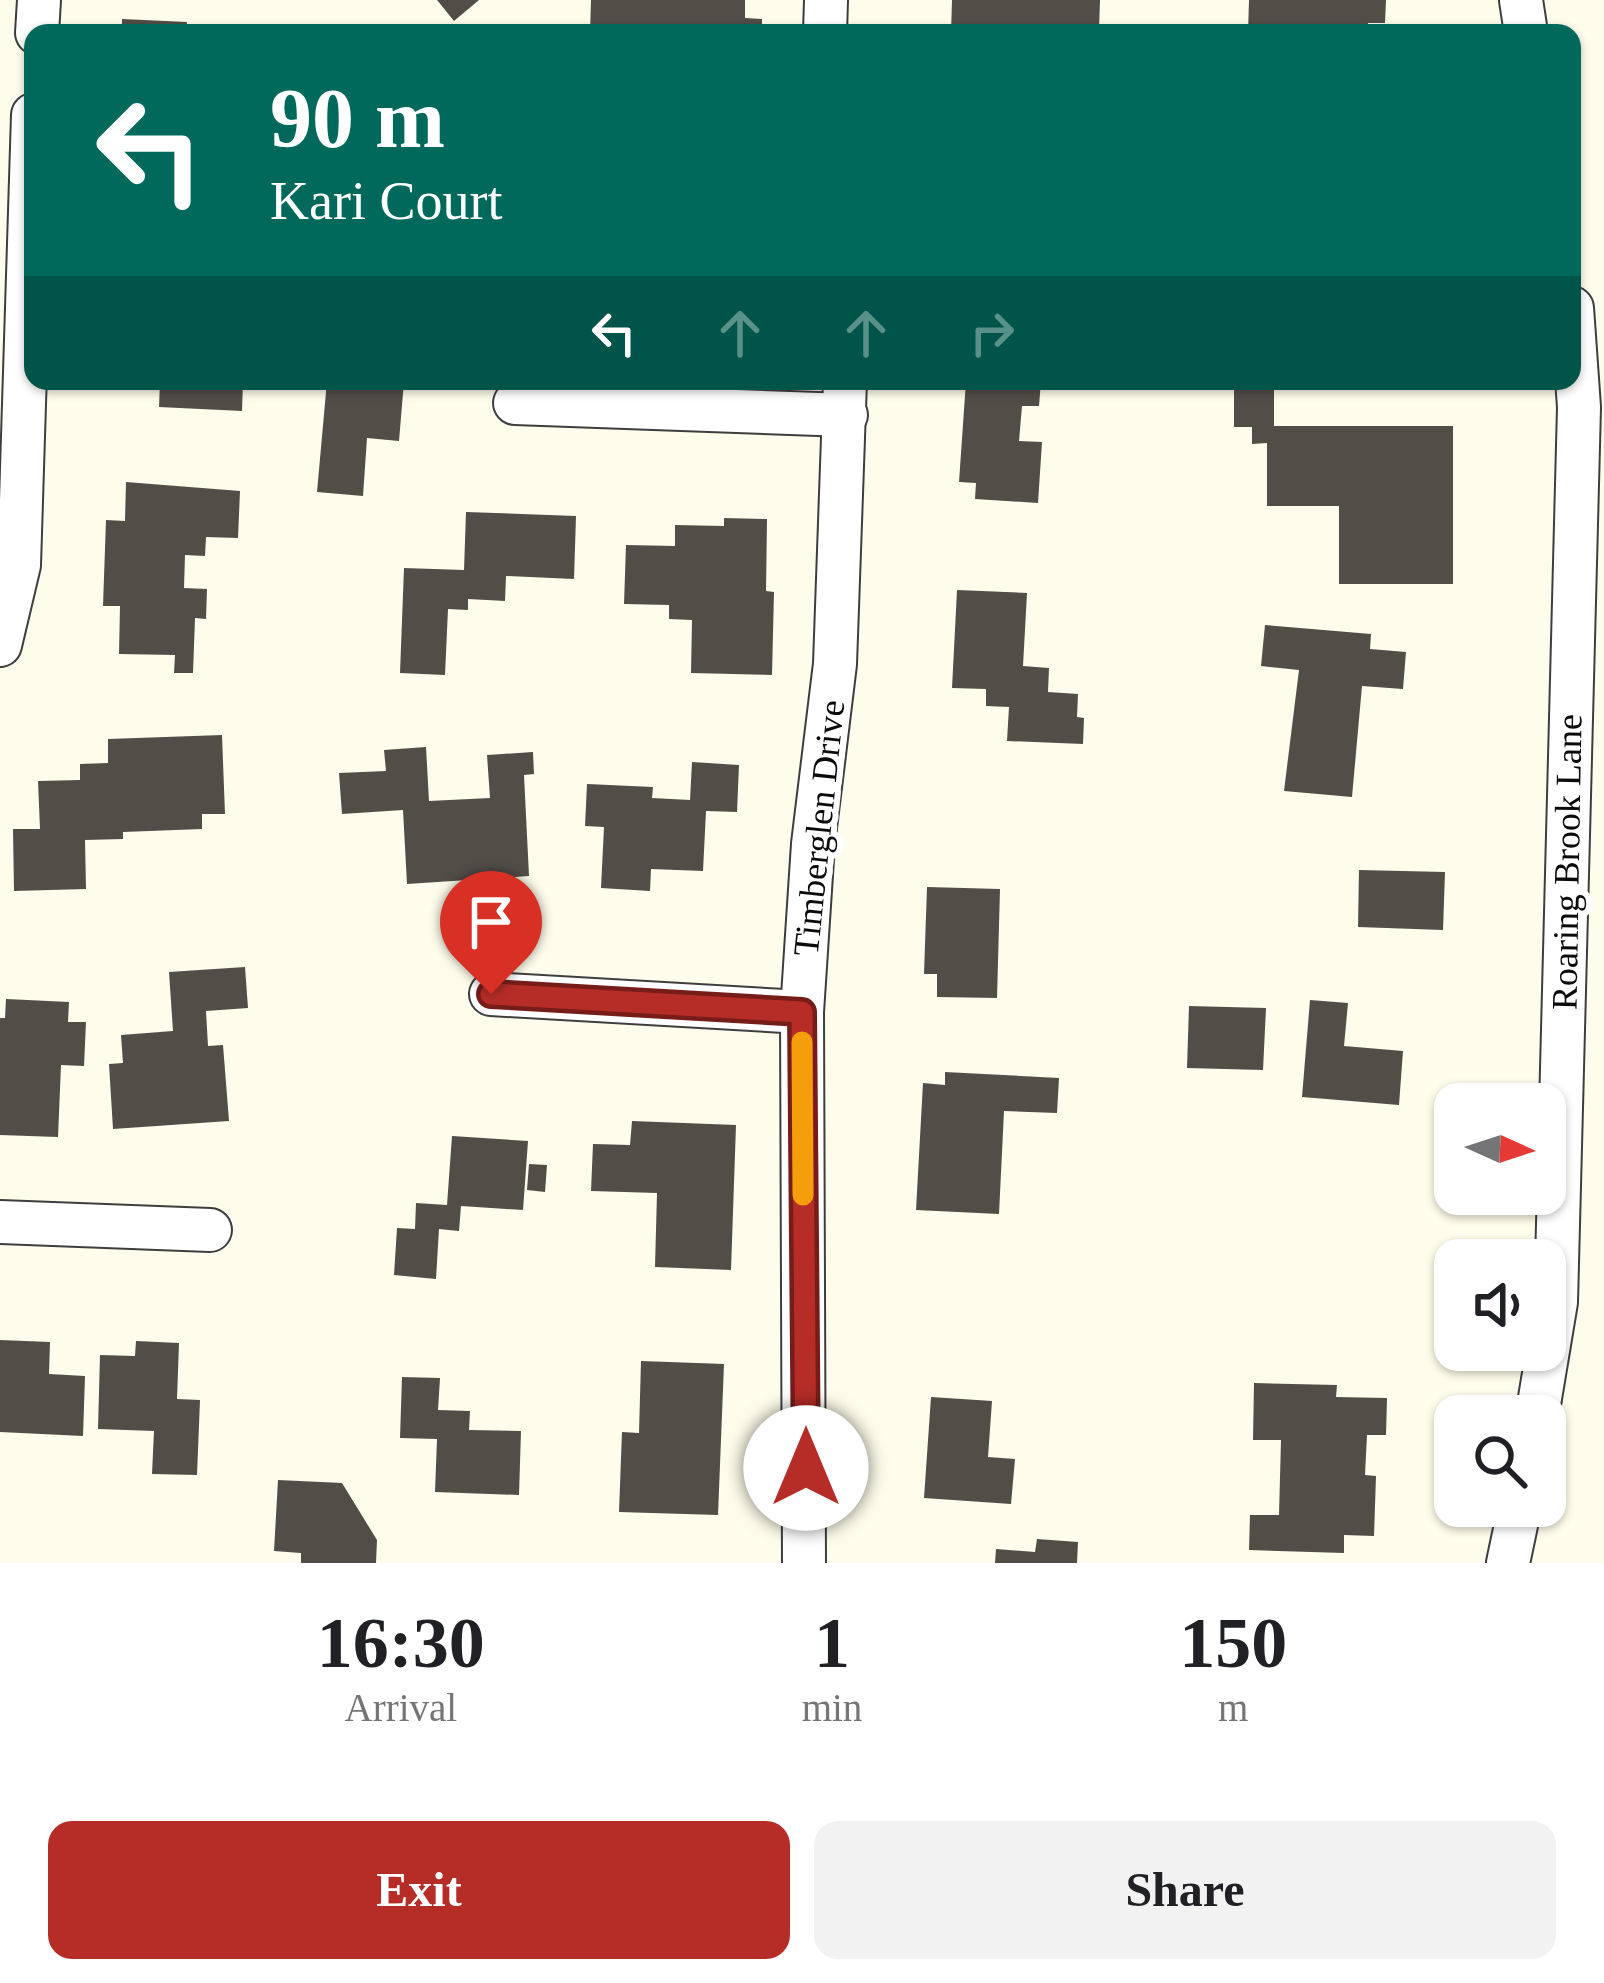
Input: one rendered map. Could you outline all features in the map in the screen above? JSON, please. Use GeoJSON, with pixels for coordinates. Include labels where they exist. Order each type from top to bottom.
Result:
{"type":"FeatureCollection","features":[{"type":"Feature","properties":{"kind":"street"},"geometry":{"type":"LineString","coordinates":[[0,645],[19,565],[15,199],[24,158]]}},
{"type":"Feature","properties":{"kind":"street","name":"Roaring Brook Lane"},"geometry":{"type":"LineString","coordinates":[[1541,1395],[1556,1302],[1578,390]]}},
{"type":"Feature","properties":{"kind":"street"},"geometry":{"type":"LineString","coordinates":[[514,404],[846,398]]}},
{"type":"Feature","properties":{"kind":"street","name":"Timberglen Drive"},"geometry":{"type":"LineString","coordinates":[[804,1563],[802,1012],[813,844],[835,664],[846,398]]}},
{"type":"Feature","properties":{"kind":"street"},"geometry":{"type":"LineString","coordinates":[[491,994],[802,1012]]}},
{"type":"Feature","properties":{"kind":"street"},"geometry":{"type":"LineString","coordinates":[[0,1222],[210,1230]]}},
{"type":"Feature","properties":{"kind":"street"},"geometry":{"type":"LineString","coordinates":[[1508,1563],[1516,1527]]}},
{"type":"Feature","properties":{"kind":"building"},"geometry":{"type":"Polygon","coordinates":[[[437,0],[479,0],[454,21],[437,0]]]}},
{"type":"Feature","properties":{"kind":"building"},"geometry":{"type":"Polygon","coordinates":[[[591,0],[745,0],[745,18],[762,19],[762,24],[590,24],[591,0]]]}},
{"type":"Feature","properties":{"kind":"building"},"geometry":{"type":"Polygon","coordinates":[[[952,0],[1100,0],[1099,24],[951,24],[952,0]]]}},
{"type":"Feature","properties":{"kind":"building"},"geometry":{"type":"Polygon","coordinates":[[[1249,0],[1386,0],[1385,23],[1248,24],[1249,0]]]}},
{"type":"Feature","properties":{"kind":"building"},"geometry":{"type":"Polygon","coordinates":[[[122,19],[187,22],[187,24],[122,24],[122,19]]]}},
{"type":"Feature","properties":{"kind":"building"},"geometry":{"type":"Polygon","coordinates":[[[160,390],[243,390],[242,411],[159,407],[160,390]]]}},
{"type":"Feature","properties":{"kind":"building"},"geometry":{"type":"Polygon","coordinates":[[[326,390],[403,390],[399,441],[367,438],[363,496],[317,492],[326,390]]]}},
{"type":"Feature","properties":{"kind":"building"},"geometry":{"type":"Polygon","coordinates":[[[965,390],[1040,390],[1039,406],[1022,406],[1019,441],[1042,442],[1038,503],[975,499],[976,483],[959,482],[965,390]]]}},
{"type":"Feature","properties":{"kind":"building"},"geometry":{"type":"Polygon","coordinates":[[[1234,390],[1274,390],[1274,426],[1453,426],[1453,584],[1339,584],[1339,506],[1267,506],[1267,443],[1252,444],[1252,427],[1234,427],[1234,390]]]}},
{"type":"Feature","properties":{"kind":"building"},"geometry":{"type":"Polygon","coordinates":[[[126,482],[240,491],[238,538],[206,537],[205,556],[185,555],[184,588],[207,589],[206,619],[195,618],[193,673],[174,673],[175,655],[119,654],[120,606],[103,606],[106,520],[125,521],[126,482]]]}},
{"type":"Feature","properties":{"kind":"building"},"geometry":{"type":"Polygon","coordinates":[[[466,512],[576,516],[574,579],[506,576],[505,601],[468,599],[468,610],[448,609],[445,675],[400,673],[404,568],[464,570],[466,512]]]}},
{"type":"Feature","properties":{"kind":"building"},"geometry":{"type":"Polygon","coordinates":[[[724,518],[767,519],[766,591],[774,592],[772,675],[691,673],[692,620],[669,619],[669,605],[624,604],[626,545],[675,546],[675,525],[724,526],[724,518]]]}},
{"type":"Feature","properties":{"kind":"building"},"geometry":{"type":"Polygon","coordinates":[[[957,590],[1027,593],[1023,666],[1049,668],[1048,692],[1078,694],[1083,744],[1007,741],[1009,707],[986,706],[986,689],[952,688],[957,590]]]}},
{"type":"Feature","properties":{"kind":"building"},"geometry":{"type":"Polygon","coordinates":[[[1265,625],[1371,634],[1370,649],[1406,652],[1403,689],[1362,686],[1352,797],[1284,791],[1299,670],[1261,666],[1265,625]]]}},
{"type":"Feature","properties":{"kind":"building"},"geometry":{"type":"Polygon","coordinates":[[[222,735],[225,814],[202,814],[202,829],[123,832],[123,839],[85,840],[86,889],[14,891],[13,829],[40,829],[38,781],[80,780],[80,764],[108,763],[108,739],[222,735]]]}},
{"type":"Feature","properties":{"kind":"building"},"geometry":{"type":"Polygon","coordinates":[[[426,747],[429,801],[490,798],[487,755],[533,752],[534,774],[524,775],[529,876],[407,884],[403,810],[342,814],[339,773],[386,771],[384,750],[426,747]]]}},
{"type":"Feature","properties":{"kind":"building"},"geometry":{"type":"Polygon","coordinates":[[[692,762],[739,765],[737,812],[706,811],[703,871],[651,869],[650,891],[601,888],[604,827],[585,826],[587,784],[653,787],[652,798],[690,800],[692,762]]]}},
{"type":"Feature","properties":{"kind":"building"},"geometry":{"type":"Polygon","coordinates":[[[1359,870],[1445,872],[1443,930],[1358,927],[1359,870]]]}},
{"type":"Feature","properties":{"kind":"building"},"geometry":{"type":"Polygon","coordinates":[[[927,887],[1000,889],[997,998],[937,997],[937,974],[924,974],[927,887]]]}},
{"type":"Feature","properties":{"kind":"building"},"geometry":{"type":"Polygon","coordinates":[[[245,967],[248,1008],[206,1011],[208,1046],[223,1045],[229,1121],[113,1129],[109,1064],[123,1063],[121,1035],[173,1031],[169,972],[245,967]]]}},
{"type":"Feature","properties":{"kind":"building"},"geometry":{"type":"Polygon","coordinates":[[[6,999],[69,1002],[68,1022],[86,1022],[84,1066],[61,1065],[58,1137],[0,1135],[0,1018],[5,1018],[6,999]]]}},
{"type":"Feature","properties":{"kind":"building"},"geometry":{"type":"Polygon","coordinates":[[[1310,1000],[1348,1003],[1344,1046],[1403,1051],[1399,1105],[1302,1097],[1310,1000]]]}},
{"type":"Feature","properties":{"kind":"building"},"geometry":{"type":"Polygon","coordinates":[[[1189,1006],[1266,1008],[1263,1070],[1187,1068],[1189,1006]]]}},
{"type":"Feature","properties":{"kind":"building"},"geometry":{"type":"Polygon","coordinates":[[[945,1072],[1059,1078],[1057,1113],[1004,1111],[999,1214],[916,1210],[923,1083],[945,1085],[945,1072]]]}},
{"type":"Feature","properties":{"kind":"building"},"geometry":{"type":"Polygon","coordinates":[[[632,1121],[736,1125],[731,1270],[655,1267],[657,1193],[591,1191],[593,1144],[630,1145],[632,1121]]]}},
{"type":"Feature","properties":{"kind":"building"},"geometry":{"type":"Polygon","coordinates":[[[452,1136],[528,1141],[523,1210],[461,1206],[459,1231],[439,1229],[436,1279],[394,1275],[397,1228],[415,1229],[416,1203],[447,1205],[452,1136]]]}},
{"type":"Feature","properties":{"kind":"building"},"geometry":{"type":"Polygon","coordinates":[[[529,1164],[547,1165],[545,1192],[527,1190],[529,1164]]]}},
{"type":"Feature","properties":{"kind":"building"},"geometry":{"type":"Polygon","coordinates":[[[0,1340],[50,1342],[49,1374],[85,1376],[83,1436],[0,1432],[0,1340]]]}},
{"type":"Feature","properties":{"kind":"building"},"geometry":{"type":"Polygon","coordinates":[[[136,1341],[179,1343],[177,1399],[200,1400],[197,1475],[152,1474],[154,1431],[98,1429],[100,1355],[135,1356],[136,1341]]]}},
{"type":"Feature","properties":{"kind":"building"},"geometry":{"type":"Polygon","coordinates":[[[641,1361],[724,1364],[718,1515],[619,1512],[622,1432],[639,1433],[641,1361]]]}},
{"type":"Feature","properties":{"kind":"building"},"geometry":{"type":"Polygon","coordinates":[[[402,1377],[440,1378],[438,1410],[470,1411],[469,1430],[521,1431],[519,1495],[435,1492],[437,1439],[400,1438],[402,1377]]]}},
{"type":"Feature","properties":{"kind":"building"},"geometry":{"type":"Polygon","coordinates":[[[1254,1383],[1337,1385],[1336,1397],[1387,1398],[1386,1435],[1367,1435],[1365,1475],[1376,1476],[1374,1536],[1344,1535],[1344,1553],[1249,1550],[1250,1515],[1279,1515],[1281,1440],[1253,1440],[1254,1383]]]}},
{"type":"Feature","properties":{"kind":"building"},"geometry":{"type":"Polygon","coordinates":[[[931,1397],[992,1401],[988,1457],[1015,1459],[1011,1504],[924,1498],[931,1397]]]}},
{"type":"Feature","properties":{"kind":"building"},"geometry":{"type":"Polygon","coordinates":[[[278,1480],[342,1483],[377,1540],[376,1563],[301,1563],[301,1553],[274,1551],[278,1480]]]}},
{"type":"Feature","properties":{"kind":"building"},"geometry":{"type":"Polygon","coordinates":[[[1037,1539],[1078,1542],[1077,1563],[995,1563],[996,1549],[1035,1552],[1037,1539]]]}},
{"type":"Feature","properties":{"kind":"slow traffic"},"geometry":{"type":"LineString","coordinates":[[802,1042],[803,1195]]}},
{"type":"Feature","properties":{"kind":"route"},"geometry":{"type":"LineString","coordinates":[[491,994],[802,1012],[806,1468]]}}]}
